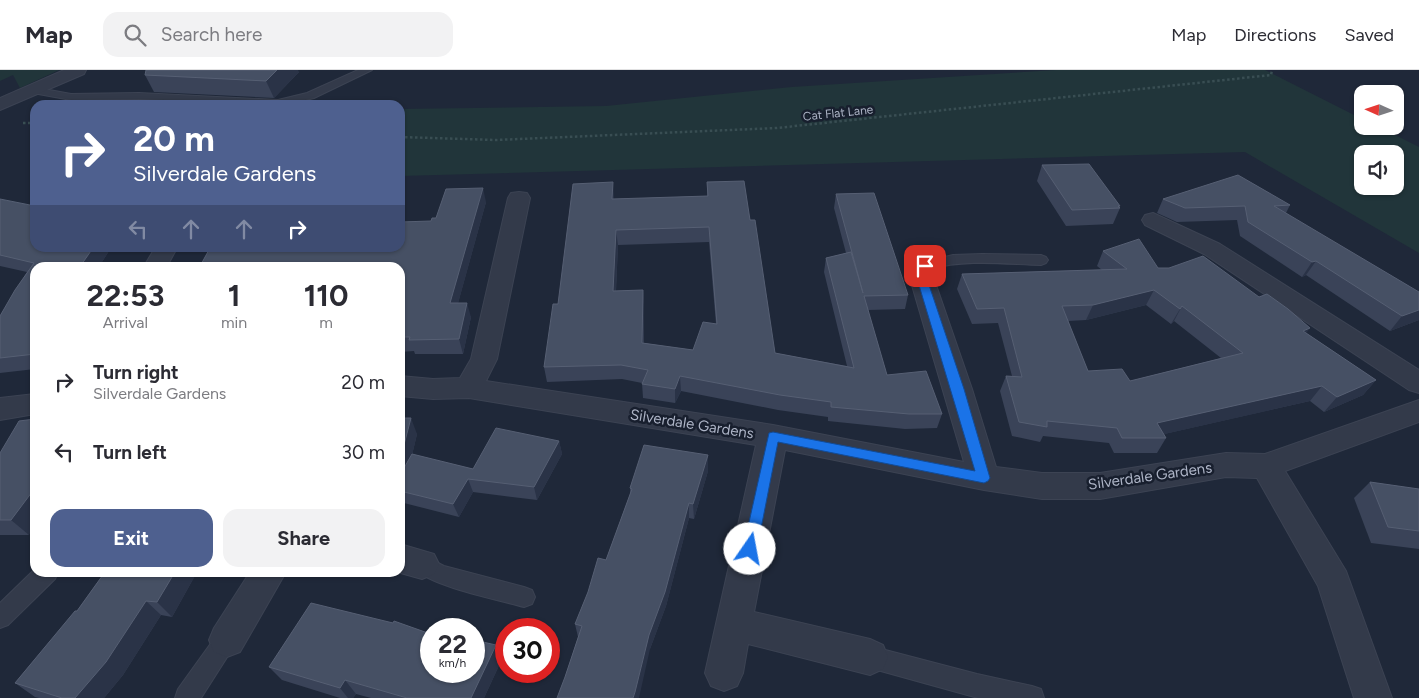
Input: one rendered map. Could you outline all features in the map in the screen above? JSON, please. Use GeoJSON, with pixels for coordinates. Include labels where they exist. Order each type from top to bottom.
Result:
{"type":"FeatureCollection","features":[{"type":"Feature","properties":{"kind":"street"},"geometry":{"type":"LineString","coordinates":[[0,105],[78,70]]}},
{"type":"Feature","properties":{"kind":"street"},"geometry":{"type":"LineString","coordinates":[[469,388],[484,360],[519,198]]}},
{"type":"Feature","properties":{"kind":"street"},"geometry":{"type":"LineString","coordinates":[[1153,220],[1212,249],[1419,383]]}},
{"type":"Feature","properties":{"kind":"street"},"geometry":{"type":"LineString","coordinates":[[923,282],[958,389],[984,478]]}},
{"type":"Feature","properties":{"kind":"street","name":"Silverdale Gardens"},"geometry":{"type":"LineString","coordinates":[[405,386],[433,389],[469,388],[773,436],[984,478],[1042,486],[1100,486],[1226,465],[1266,466],[1419,411]]}},
{"type":"Feature","properties":{"kind":"street"},"geometry":{"type":"LineString","coordinates":[[0,409],[30,405]]}},
{"type":"Feature","properties":{"kind":"street"},"geometry":{"type":"LineString","coordinates":[[724,673],[773,436]]}},
{"type":"Feature","properties":{"kind":"street"},"geometry":{"type":"LineString","coordinates":[[1266,466],[1334,582],[1373,698]]}},
{"type":"Feature","properties":{"kind":"street"},"geometry":{"type":"LineString","coordinates":[[227,640],[266,577]]}},
{"type":"Feature","properties":{"kind":"street"},"geometry":{"type":"LineString","coordinates":[[734,624],[870,657]]}},
{"type":"Feature","properties":{"kind":"lane"},"geometry":{"type":"LineString","coordinates":[[292,100],[310,96],[367,70]]}},
{"type":"Feature","properties":{"kind":"lane"},"geometry":{"type":"LineString","coordinates":[[33,90],[71,97],[139,96],[218,100]]}},
{"type":"Feature","properties":{"kind":"lane"},"geometry":{"type":"LineString","coordinates":[[923,282],[921,272],[925,266],[938,261],[992,258],[1041,260]]}},
{"type":"Feature","properties":{"kind":"lane"},"geometry":{"type":"LineString","coordinates":[[411,561],[439,574],[524,597]]}},
{"type":"Feature","properties":{"kind":"lane"},"geometry":{"type":"LineString","coordinates":[[0,618],[42,577]]}},
{"type":"Feature","properties":{"kind":"lane"},"geometry":{"type":"LineString","coordinates":[[187,698],[227,640]]}},
{"type":"Feature","properties":{"kind":"lane"},"geometry":{"type":"LineString","coordinates":[[870,657],[977,686],[1032,698]]}},
{"type":"Feature","properties":{"kind":"path","name":"Cat Flat Lane"},"geometry":{"type":"LineString","coordinates":[[405,138],[496,140],[777,128],[1271,75],[1272,70]]}},
{"type":"Feature","properties":{"kind":"green space"},"geometry":{"type":"Polygon","coordinates":[[[0,70],[59,70],[20,88],[13,75],[0,81],[0,70]]]}},
{"type":"Feature","properties":{"kind":"green space"},"geometry":{"type":"Polygon","coordinates":[[[1056,70],[1265,70],[1354,115],[1354,135],[1395,135],[1419,147],[1419,253],[1245,152],[405,176],[405,109],[606,106],[792,87],[1056,70]]]}},
{"type":"Feature","properties":{"kind":"building"},"geometry":{"type":"Polygon","coordinates":[[[146,70],[277,70],[266,81],[145,75],[146,70]]]}},
{"type":"Feature","properties":{"kind":"building"},"geometry":{"type":"Polygon","coordinates":[[[1089,164],[1120,208],[1072,210],[1042,165],[1089,164]]]}},
{"type":"Feature","properties":{"kind":"building"},"geometry":{"type":"Polygon","coordinates":[[[1238,175],[1290,205],[1274,206],[1419,292],[1419,310],[1402,316],[1316,261],[1312,262],[1248,222],[1245,206],[1185,208],[1163,199],[1238,175]]]}},
{"type":"Feature","properties":{"kind":"building"},"geometry":{"type":"Polygon","coordinates":[[[744,181],[750,220],[755,220],[775,353],[854,368],[826,258],[851,252],[863,293],[836,194],[874,193],[908,295],[864,296],[887,375],[926,371],[942,414],[909,414],[831,407],[831,402],[780,395],[680,376],[675,389],[642,384],[648,370],[621,365],[544,367],[553,304],[558,304],[573,184],[613,182],[612,199],[708,196],[707,182],[744,181]],[[709,227],[616,230],[613,291],[643,290],[642,343],[693,350],[703,322],[717,324],[709,227]]]}},
{"type":"Feature","properties":{"kind":"building"},"geometry":{"type":"Polygon","coordinates":[[[483,188],[450,303],[467,303],[459,339],[409,340],[410,337],[405,337],[405,262],[202,262],[208,252],[405,252],[405,222],[431,221],[432,218],[436,218],[446,189],[483,188]]]}},
{"type":"Feature","properties":{"kind":"building"},"geometry":{"type":"Polygon","coordinates":[[[0,199],[30,205],[30,252],[90,252],[83,262],[30,262],[0,255],[0,199]]]}},
{"type":"Feature","properties":{"kind":"building"},"geometry":{"type":"Polygon","coordinates":[[[1139,239],[1158,268],[1169,268],[1203,256],[1259,297],[1267,294],[1288,309],[1310,328],[1303,331],[1376,380],[1337,397],[1322,386],[1157,423],[1166,438],[1122,438],[1117,428],[1047,421],[1047,427],[1019,422],[1006,376],[1022,377],[1004,308],[977,309],[962,274],[1127,269],[1103,251],[1139,239]],[[1154,290],[1093,305],[1062,306],[1088,371],[1122,369],[1130,381],[1243,353],[1182,306],[1180,309],[1154,290]]]}},
{"type":"Feature","properties":{"kind":"building"},"geometry":{"type":"Polygon","coordinates":[[[30,269],[30,355],[0,358],[0,316],[30,269]]]}},
{"type":"Feature","properties":{"kind":"building"},"geometry":{"type":"Polygon","coordinates":[[[405,418],[411,418],[405,441],[405,418]]]}},
{"type":"Feature","properties":{"kind":"building"},"geometry":{"type":"Polygon","coordinates":[[[30,420],[30,495],[11,520],[0,520],[0,453],[19,421],[30,420]]]}},
{"type":"Feature","properties":{"kind":"building"},"geometry":{"type":"Polygon","coordinates":[[[496,428],[559,441],[534,487],[468,479],[453,504],[405,492],[405,466],[412,454],[473,469],[496,428]]]}},
{"type":"Feature","properties":{"kind":"building"},"geometry":{"type":"Polygon","coordinates":[[[644,445],[708,455],[693,504],[689,503],[665,592],[649,635],[633,698],[557,698],[582,626],[575,624],[588,592],[598,558],[606,560],[632,489],[630,488],[644,445]]]}},
{"type":"Feature","properties":{"kind":"building"},"geometry":{"type":"Polygon","coordinates":[[[1370,482],[1419,489],[1419,531],[1388,527],[1370,482]]]}},
{"type":"Feature","properties":{"kind":"building"},"geometry":{"type":"Polygon","coordinates":[[[101,577],[172,577],[157,602],[146,601],[106,662],[75,698],[62,698],[15,683],[75,611],[77,611],[101,577]]]}},
{"type":"Feature","properties":{"kind":"building"},"geometry":{"type":"Polygon","coordinates":[[[311,603],[393,623],[394,621],[420,630],[420,683],[478,683],[471,698],[407,698],[345,680],[340,688],[269,667],[311,603]]]}},
{"type":"Feature","properties":{"kind":"building"},"geometry":{"type":"Polygon","coordinates":[[[485,642],[495,645],[485,668],[485,642]]]}},
{"type":"Feature","properties":{"kind":"route"},"geometry":{"type":"LineString","coordinates":[[750,549],[773,436],[984,478],[958,389],[923,282],[921,272],[925,266]]}}]}
